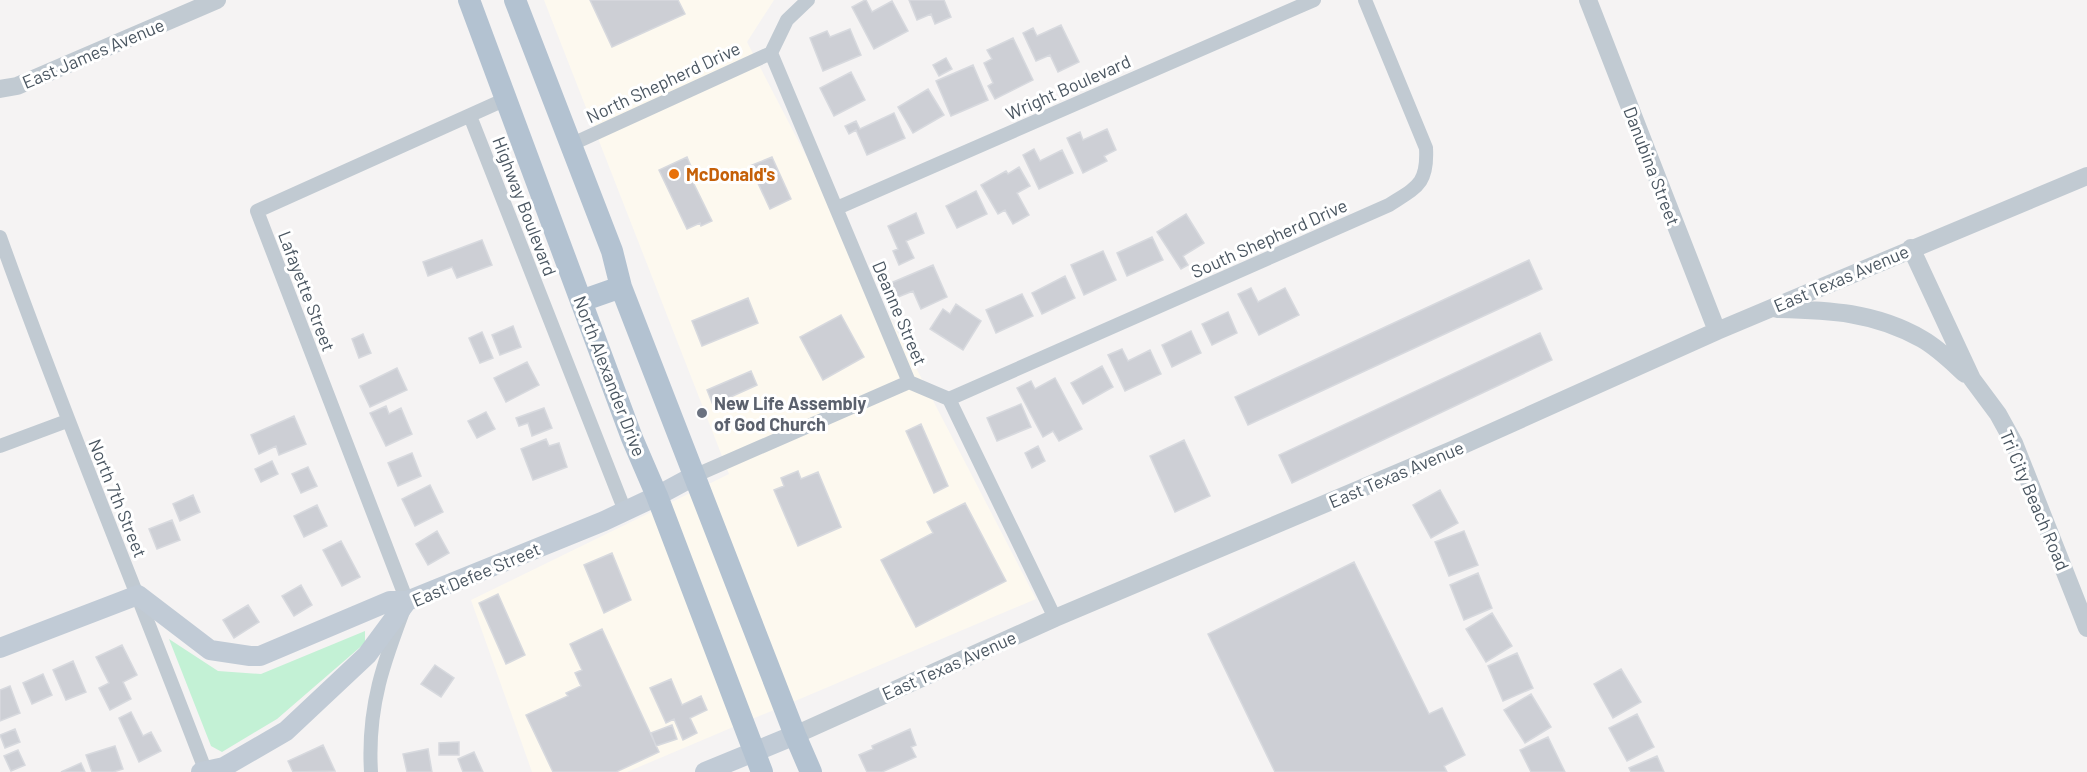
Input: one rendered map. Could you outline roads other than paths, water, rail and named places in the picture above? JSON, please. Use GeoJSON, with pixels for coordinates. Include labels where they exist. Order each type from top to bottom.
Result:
{"type":"FeatureCollection","features":[{"type":"Feature","properties":{"kind":"main road","name":"North Alexander Drive"},"geometry":{"type":"LineString","coordinates":[[469,0],[632,438],[657,496],[758,762]]}},
{"type":"Feature","properties":{"kind":"main road"},"geometry":{"type":"LineString","coordinates":[[515,0],[612,251],[621,287],[811,772]]}},
{"type":"Feature","properties":{"kind":"main road"},"geometry":{"type":"LineString","coordinates":[[581,301],[621,287]]}},
{"type":"Feature","properties":{"kind":"main road","name":"East Defee Street"},"geometry":{"type":"LineString","coordinates":[[204,772],[224,767],[286,731],[367,655],[407,601],[625,511],[694,476]]}},
{"type":"Feature","properties":{"kind":"main road"},"geometry":{"type":"LineString","coordinates":[[0,648],[138,595],[210,651],[260,656],[390,601],[407,601]]}},
{"type":"Feature","properties":{"kind":"main road","name":"East Texas Avenue"},"geometry":{"type":"LineString","coordinates":[[705,772],[758,762],[795,735]]}},
{"type":"Feature","properties":{"kind":"street","name":"East James Avenue"},"geometry":{"type":"LineString","coordinates":[[0,89],[17,86],[217,0]]}},
{"type":"Feature","properties":{"kind":"street"},"geometry":{"type":"LineString","coordinates":[[771,53],[787,20],[806,0]]}},
{"type":"Feature","properties":{"kind":"street","name":"Wright Boulevard"},"geometry":{"type":"LineString","coordinates":[[837,208],[1314,0]]}},
{"type":"Feature","properties":{"kind":"street","name":"South Shepherd Drive"},"geometry":{"type":"LineString","coordinates":[[949,399],[1389,204],[1410,191],[1423,179],[1427,165],[1426,148],[1365,0]]}},
{"type":"Feature","properties":{"kind":"street","name":"Danubina Street"},"geometry":{"type":"LineString","coordinates":[[1588,0],[1717,331]]}},
{"type":"Feature","properties":{"kind":"street","name":"North Shepherd Drive"},"geometry":{"type":"LineString","coordinates":[[570,145],[771,53]]}},
{"type":"Feature","properties":{"kind":"street","name":"Deanne Street"},"geometry":{"type":"LineString","coordinates":[[771,53],[909,382],[949,399]]}},
{"type":"Feature","properties":{"kind":"street"},"geometry":{"type":"LineString","coordinates":[[470,116],[506,99]]}},
{"type":"Feature","properties":{"kind":"street","name":"Highway Boulevard"},"geometry":{"type":"LineString","coordinates":[[470,116],[625,511]]}},
{"type":"Feature","properties":{"kind":"street","name":"Lafayette Street"},"geometry":{"type":"LineString","coordinates":[[407,601],[257,211],[470,116]]}},
{"type":"Feature","properties":{"kind":"street","name":"East Texas Avenue"},"geometry":{"type":"LineString","coordinates":[[795,735],[1055,618],[1452,450],[1717,331],[2087,176]]}},
{"type":"Feature","properties":{"kind":"street","name":"North 7th Street"},"geometry":{"type":"LineString","coordinates":[[1,241],[204,772]]}},
{"type":"Feature","properties":{"kind":"street","name":"Tri City Beach Road"},"geometry":{"type":"LineString","coordinates":[[1911,248],[1972,380],[1998,414],[2014,443],[2087,628]]}},
{"type":"Feature","properties":{"kind":"street"},"geometry":{"type":"LineString","coordinates":[[1769,309],[1828,310],[1888,322],[1923,339],[1972,380]]}},
{"type":"Feature","properties":{"kind":"street"},"geometry":{"type":"LineString","coordinates":[[694,476],[909,382]]}},
{"type":"Feature","properties":{"kind":"street"},"geometry":{"type":"LineString","coordinates":[[949,399],[1055,618]]}},
{"type":"Feature","properties":{"kind":"street"},"geometry":{"type":"LineString","coordinates":[[0,446],[68,421]]}},
{"type":"Feature","properties":{"kind":"street"},"geometry":{"type":"LineString","coordinates":[[371,772],[373,708],[384,663],[407,601]]}},
{"type":"Feature","properties":{"kind":"place","name":"McDonald's"},"geometry":{"type":"Point","coordinates":[674,174]}},
{"type":"Feature","properties":{"kind":"place","name":"New Life Assembly of God Church"},"geometry":{"type":"Point","coordinates":[702,413]}}]}
